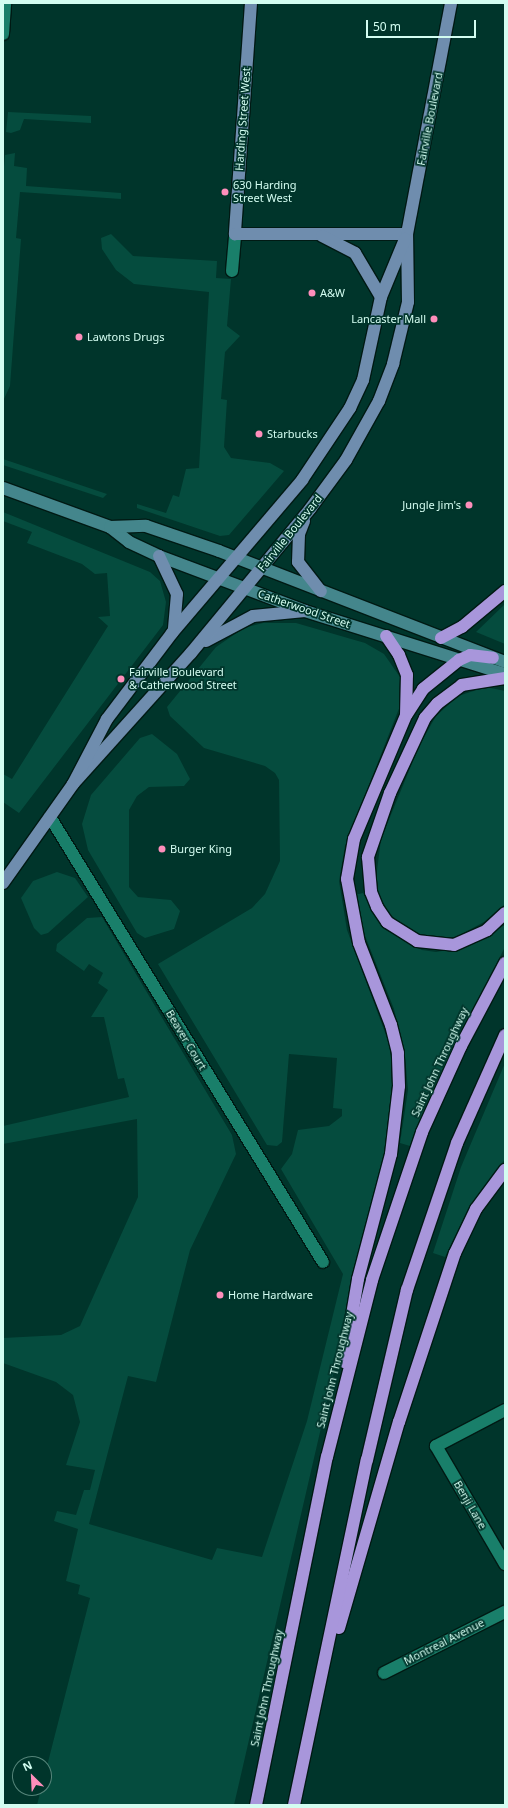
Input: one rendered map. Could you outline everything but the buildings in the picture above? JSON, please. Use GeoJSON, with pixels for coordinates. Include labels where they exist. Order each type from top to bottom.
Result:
{"type":"FeatureCollection","features":[{"type":"Feature","properties":{"kind":"highway"},"geometry":{"type":"LineString","coordinates":[[441,638],[462,627],[505,591]]}},
{"type":"Feature","properties":{"kind":"highway"},"geometry":{"type":"LineString","coordinates":[[386,636],[399,655],[407,675],[406,715]]}},
{"type":"Feature","properties":{"kind":"highway"},"geometry":{"type":"LineString","coordinates":[[327,1458],[358,1279],[396,1127],[399,1086],[398,1053],[391,1025],[359,943],[347,879],[354,838],[406,715],[423,689],[459,660],[470,655],[493,658]]}},
{"type":"Feature","properties":{"kind":"highway"},"geometry":{"type":"LineString","coordinates":[[505,678],[462,685],[437,704],[425,718],[390,793],[368,863],[371,892],[377,907],[387,922],[416,941],[454,945],[487,930],[505,913]]}},
{"type":"Feature","properties":{"kind":"highway","name":"Saint John Throughway"},"geometry":{"type":"LineString","coordinates":[[256,1805],[327,1458],[372,1280],[422,1132],[461,1046],[505,963]]}},
{"type":"Feature","properties":{"kind":"highway"},"geometry":{"type":"LineString","coordinates":[[294,1805],[317,1703],[367,1460],[407,1290],[456,1143],[505,1035]]}},
{"type":"Feature","properties":{"kind":"highway"},"geometry":{"type":"LineString","coordinates":[[317,1703],[399,1422],[455,1253],[476,1209],[505,1170]]}},
{"type":"Feature","properties":{"kind":"main road","name":"Harding Street West"},"geometry":{"type":"LineString","coordinates":[[235,234],[251,3]]}},
{"type":"Feature","properties":{"kind":"main road","name":"Fairville Boulevard"},"geometry":{"type":"LineString","coordinates":[[3,882],[73,784],[191,653],[310,509],[358,439],[379,401],[393,364],[408,302],[407,234],[451,3]]}},
{"type":"Feature","properties":{"kind":"main road"},"geometry":{"type":"LineString","coordinates":[[235,234],[407,234]]}},
{"type":"Feature","properties":{"kind":"main road"},"geometry":{"type":"LineString","coordinates":[[319,234],[355,253],[381,297]]}},
{"type":"Feature","properties":{"kind":"main road","name":"Fairville Boulevard"},"geometry":{"type":"LineString","coordinates":[[73,784],[107,719],[172,634],[302,480],[350,408],[363,380],[381,297],[407,234]]}},
{"type":"Feature","properties":{"kind":"main road","name":"Catherwood Street"},"geometry":{"type":"LineString","coordinates":[[3,488],[110,526],[146,526],[236,557],[505,662]]}},
{"type":"Feature","properties":{"kind":"main road"},"geometry":{"type":"LineString","coordinates":[[310,509],[299,534],[298,562],[321,591]]}},
{"type":"Feature","properties":{"kind":"main road","name":"Catherwood Street"},"geometry":{"type":"LineString","coordinates":[[110,526],[129,542],[159,556],[304,611],[505,674]]}},
{"type":"Feature","properties":{"kind":"main road"},"geometry":{"type":"LineString","coordinates":[[159,556],[177,594],[177,617],[172,634]]}},
{"type":"Feature","properties":{"kind":"main road"},"geometry":{"type":"LineString","coordinates":[[191,653],[218,632],[253,616],[304,611]]}},
{"type":"Feature","properties":{"kind":"street"},"geometry":{"type":"LineString","coordinates":[[3,34],[5,3]]}},
{"type":"Feature","properties":{"kind":"street","name":"Harding Street West"},"geometry":{"type":"LineString","coordinates":[[232,272],[235,234]]}},
{"type":"Feature","properties":{"kind":"street","name":"Beaver Court"},"geometry":{"type":"LineString","coordinates":[[50,816],[322,1262]]}},
{"type":"Feature","properties":{"kind":"street","name":"Benji Lane"},"geometry":{"type":"LineString","coordinates":[[505,1410],[436,1446],[505,1564]]}},
{"type":"Feature","properties":{"kind":"street","name":"Montreal Avenue"},"geometry":{"type":"LineString","coordinates":[[384,1673],[505,1612]]}},
{"type":"Feature","properties":{"kind":"green space"},"geometry":{"type":"Polygon","coordinates":[[[8,112],[91,116],[91,123],[24,119],[20,130],[11,133],[6,132],[8,112]]]}},
{"type":"Feature","properties":{"kind":"green space"},"geometry":{"type":"Polygon","coordinates":[[[15,153],[14,166],[27,168],[26,186],[121,193],[121,199],[20,192],[16,238],[21,239],[10,386],[3,401],[3,178],[5,155],[15,153]]]}},
{"type":"Feature","properties":{"kind":"green space"},"geometry":{"type":"Polygon","coordinates":[[[111,234],[133,256],[217,261],[216,278],[231,279],[227,326],[240,336],[225,352],[221,399],[227,400],[224,447],[231,458],[270,463],[284,471],[229,535],[220,536],[137,508],[137,504],[166,513],[173,495],[179,497],[186,469],[199,468],[209,292],[134,284],[116,270],[102,249],[101,238],[111,234]]]}},
{"type":"Feature","properties":{"kind":"green space"},"geometry":{"type":"Polygon","coordinates":[[[3,459],[107,494],[103,498],[3,465],[3,459]]]}},
{"type":"Feature","properties":{"kind":"green space"},"geometry":{"type":"Polygon","coordinates":[[[3,512],[150,572],[160,581],[166,602],[163,625],[19,813],[3,802],[3,774],[12,779],[108,626],[98,617],[110,616],[107,573],[95,574],[82,564],[27,543],[32,532],[3,521],[3,512]]]}},
{"type":"Feature","properties":{"kind":"green space"},"geometry":{"type":"Polygon","coordinates":[[[505,604],[505,644],[476,632],[505,604]]]}},
{"type":"Feature","properties":{"kind":"green space"},"geometry":{"type":"Polygon","coordinates":[[[263,623],[296,623],[365,643],[384,654],[400,677],[400,706],[345,846],[339,881],[347,930],[390,1046],[393,1085],[389,1133],[234,1805],[37,1805],[39,1796],[52,1796],[52,1756],[50,1756],[90,1598],[78,1594],[80,1585],[66,1581],[78,1529],[54,1521],[57,1511],[76,1515],[84,1490],[90,1490],[95,1470],[66,1465],[80,1422],[73,1395],[56,1382],[3,1363],[3,1338],[61,1335],[80,1326],[138,1197],[137,1119],[3,1144],[3,1126],[129,1097],[124,1078],[118,1079],[104,1017],[91,1017],[108,990],[98,983],[103,973],[89,964],[84,971],[56,951],[57,944],[87,918],[102,917],[232,1135],[236,1154],[190,1250],[156,1382],[128,1376],[89,1524],[212,1560],[217,1548],[262,1557],[307,1421],[343,1274],[281,1169],[292,1154],[298,1130],[329,1126],[342,1116],[342,1109],[333,1108],[337,1058],[289,1054],[282,1142],[277,1146],[267,1145],[158,964],[252,908],[265,894],[280,861],[279,780],[275,773],[265,766],[204,748],[170,716],[167,707],[216,647],[244,628],[263,623]]]}},
{"type":"Feature","properties":{"kind":"green space"},"geometry":{"type":"Polygon","coordinates":[[[486,687],[505,691],[505,904],[484,922],[456,937],[443,939],[415,934],[389,914],[375,886],[381,839],[420,744],[436,716],[458,696],[486,687]]]}},
{"type":"Feature","properties":{"kind":"green space"},"geometry":{"type":"Polygon","coordinates":[[[152,734],[177,754],[190,779],[184,786],[149,787],[137,796],[129,810],[129,887],[138,897],[171,900],[180,911],[174,929],[145,938],[137,933],[88,850],[82,824],[91,795],[140,738],[152,734]]]}},
{"type":"Feature","properties":{"kind":"green space"},"geometry":{"type":"Polygon","coordinates":[[[57,872],[75,878],[88,897],[48,933],[41,935],[34,928],[21,898],[33,881],[57,872]]]}},
{"type":"Feature","properties":{"kind":"green space"},"geometry":{"type":"Polygon","coordinates":[[[363,893],[384,929],[422,950],[436,952],[465,947],[505,925],[505,947],[446,1063],[410,1146],[400,1143],[408,1090],[405,1056],[394,1009],[358,918],[354,895],[363,893]]]}},
{"type":"Feature","properties":{"kind":"green space"},"geometry":{"type":"Polygon","coordinates":[[[505,1063],[505,1159],[469,1207],[445,1257],[433,1253],[461,1167],[505,1063]]]}},
{"type":"Feature","properties":{"kind":"place","name":"630 Harding Street West"},"geometry":{"type":"Point","coordinates":[225,192]}},
{"type":"Feature","properties":{"kind":"place","name":"A&W"},"geometry":{"type":"Point","coordinates":[312,293]}},
{"type":"Feature","properties":{"kind":"place","name":"Lancaster Mall"},"geometry":{"type":"Point","coordinates":[434,319]}},
{"type":"Feature","properties":{"kind":"place","name":"Lawtons Drugs"},"geometry":{"type":"Point","coordinates":[79,337]}},
{"type":"Feature","properties":{"kind":"place","name":"Starbucks"},"geometry":{"type":"Point","coordinates":[259,434]}},
{"type":"Feature","properties":{"kind":"place","name":"Jungle Jim's"},"geometry":{"type":"Point","coordinates":[469,505]}},
{"type":"Feature","properties":{"kind":"place","name":"Fairville Boulevard & Catherwood Street"},"geometry":{"type":"Point","coordinates":[121,679]}},
{"type":"Feature","properties":{"kind":"place","name":"Burger King"},"geometry":{"type":"Point","coordinates":[162,849]}},
{"type":"Feature","properties":{"kind":"place","name":"Home Hardware"},"geometry":{"type":"Point","coordinates":[220,1295]}}]}
